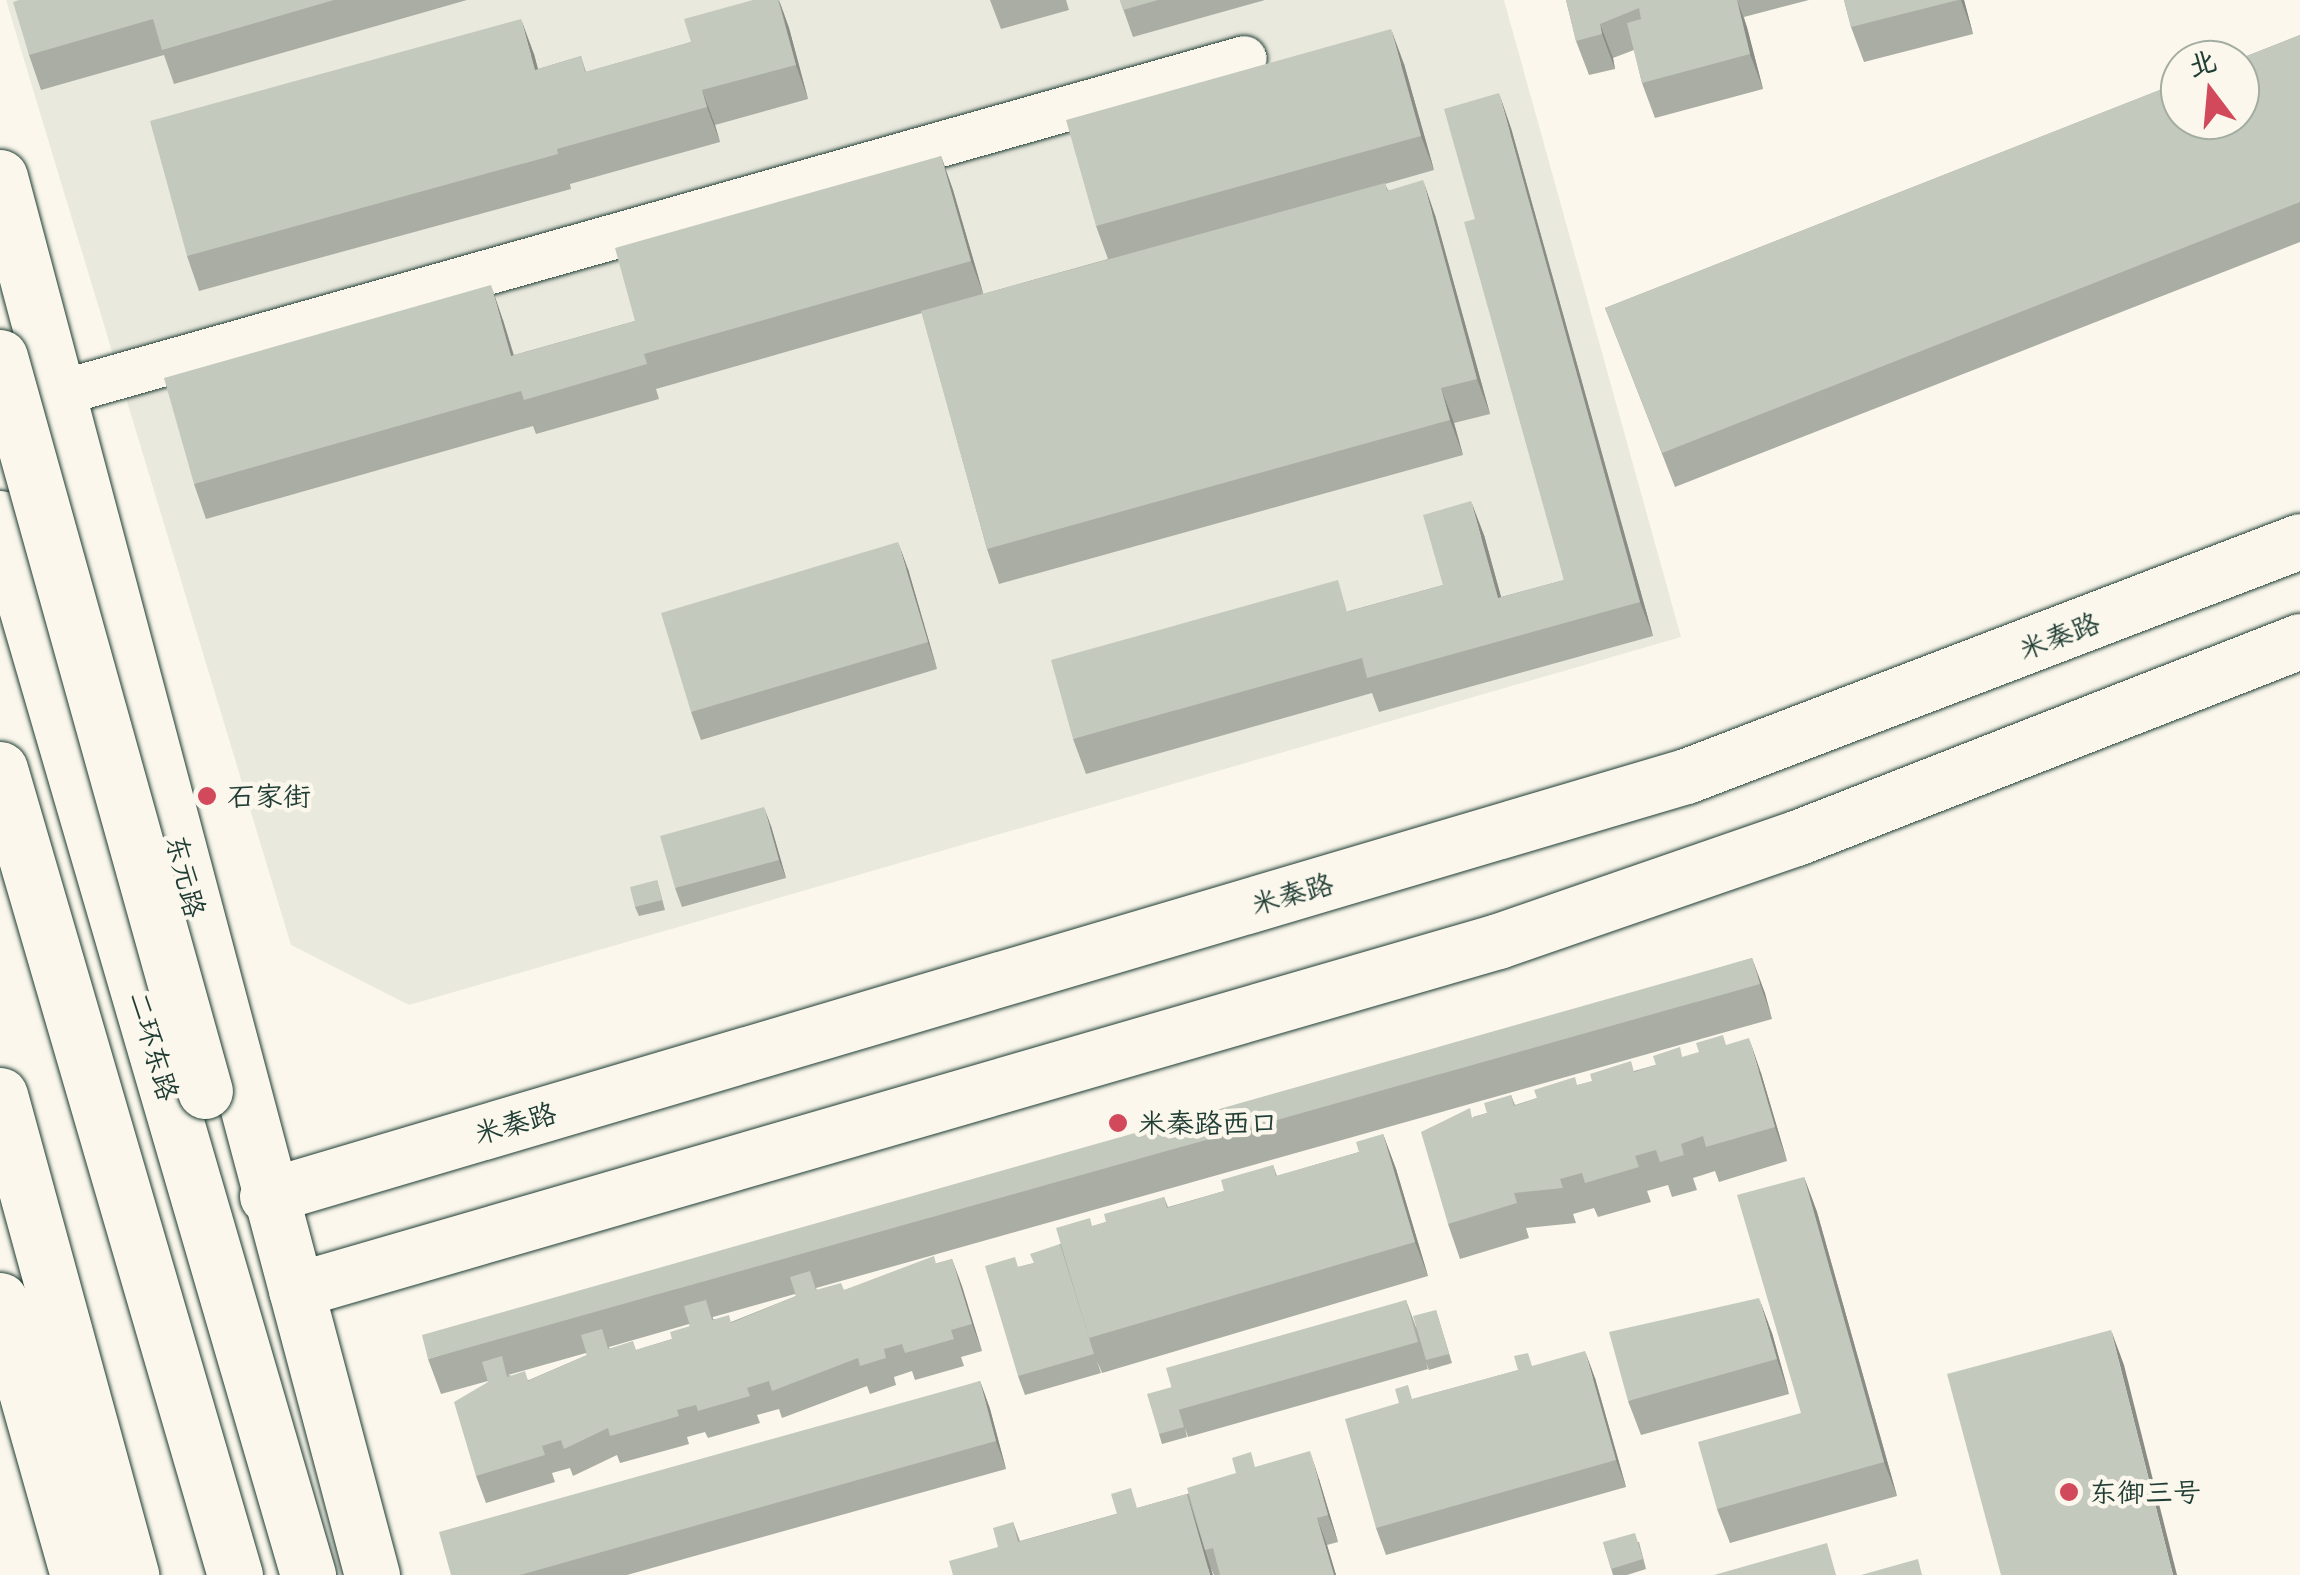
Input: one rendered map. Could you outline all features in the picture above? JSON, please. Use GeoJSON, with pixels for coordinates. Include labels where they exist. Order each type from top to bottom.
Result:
{"type":"FeatureCollection","features":[{"type":"Feature","properties":{"kind":"main road","name":"东元路"},"geometry":{"type":"LineString","coordinates":[[0,177],[267,1196],[372,1575]]}},
{"type":"Feature","properties":{"kind":"main road"},"geometry":{"type":"LineString","coordinates":[[0,357],[343,1575]]}},
{"type":"Feature","properties":{"kind":"main road","name":"二环东路"},"geometry":{"type":"LineString","coordinates":[[0,518],[308,1575]]}},
{"type":"Feature","properties":{"kind":"main road","name":"米秦路"},"geometry":{"type":"LineString","coordinates":[[267,1196],[1686,776],[2300,541]]}},
{"type":"Feature","properties":{"kind":"main road"},"geometry":{"type":"LineString","coordinates":[[296,1290],[1498,941],[1796,838],[2300,640]]}},
{"type":"Feature","properties":{"kind":"main road"},"geometry":{"type":"LineString","coordinates":[[0,769],[235,1575]]}},
{"type":"Feature","properties":{"kind":"main road"},"geometry":{"type":"LineString","coordinates":[[0,1094],[131,1575]]}},
{"type":"Feature","properties":{"kind":"main road"},"geometry":{"type":"LineString","coordinates":[[0,1300],[16,1424],[78,1575]]}},
{"type":"Feature","properties":{"kind":"street"},"geometry":{"type":"LineString","coordinates":[[58,393],[1244,58]]}},
{"type":"Feature","properties":{"kind":"shaded area"},"geometry":{"type":"Polygon","coordinates":[[[6,0],[1504,0],[1681,637],[409,1005],[291,945],[6,0]]]}},
{"type":"Feature","properties":{"kind":"building"},"geometry":{"type":"Polygon","coordinates":[[[334,0],[162,50],[153,19],[29,55],[13,2],[334,0]]]}},
{"type":"Feature","properties":{"kind":"building"},"geometry":{"type":"Polygon","coordinates":[[[753,0],[778,0],[796,65],[702,90],[707,107],[557,149],[558,154],[187,256],[150,121],[521,19],[535,70],[581,56],[585,72],[691,42],[684,19],[753,0]]]}},
{"type":"Feature","properties":{"kind":"building"},"geometry":{"type":"Polygon","coordinates":[[[1120,0],[1158,0],[1123,10],[1120,0]]]}},
{"type":"Feature","properties":{"kind":"building"},"geometry":{"type":"Polygon","coordinates":[[[1566,0],[1737,0],[1750,54],[1642,83],[1627,23],[1641,19],[1639,8],[1600,24],[1602,34],[1576,41],[1566,0]]]}},
{"type":"Feature","properties":{"kind":"building"},"geometry":{"type":"Polygon","coordinates":[[[1844,0],[1958,0],[1851,27],[1844,0]]]}},
{"type":"Feature","properties":{"kind":"building"},"geometry":{"type":"Polygon","coordinates":[[[1391,29],[1421,136],[1096,226],[1066,120],[1391,29]]]}},
{"type":"Feature","properties":{"kind":"building"},"geometry":{"type":"Polygon","coordinates":[[[2300,35],[2300,202],[1662,453],[1605,308],[2160,90],[2160,140],[2260,140],[2260,51],[2300,35]]]}},
{"type":"Feature","properties":{"kind":"building"},"geometry":{"type":"Polygon","coordinates":[[[1499,93],[1640,602],[1367,678],[1362,658],[1073,739],[1051,660],[1338,580],[1347,612],[1443,585],[1423,515],[1471,501],[1498,598],[1564,580],[1464,222],[1475,219],[1444,109],[1499,93]]]}},
{"type":"Feature","properties":{"kind":"building"},"geometry":{"type":"Polygon","coordinates":[[[941,156],[971,261],[644,354],[647,364],[524,400],[521,391],[194,484],[164,378],[491,285],[511,356],[635,321],[615,248],[941,156]]]}},
{"type":"Feature","properties":{"kind":"building"},"geometry":{"type":"Polygon","coordinates":[[[1423,180],[1477,379],[1441,388],[1450,420],[987,549],[921,311],[1385,183],[1387,191],[1423,180]]]}},
{"type":"Feature","properties":{"kind":"building"},"geometry":{"type":"Polygon","coordinates":[[[898,542],[928,642],[691,712],[661,613],[898,542]]]}},
{"type":"Feature","properties":{"kind":"building"},"geometry":{"type":"Polygon","coordinates":[[[764,807],[779,860],[675,888],[660,836],[764,807]]]}},
{"type":"Feature","properties":{"kind":"building"},"geometry":{"type":"Polygon","coordinates":[[[657,880],[662,900],[635,907],[630,887],[657,880]]]}},
{"type":"Feature","properties":{"kind":"building"},"geometry":{"type":"Polygon","coordinates":[[[1752,958],[1760,984],[428,1359],[422,1335],[1752,958]]]}},
{"type":"Feature","properties":{"kind":"building"},"geometry":{"type":"Polygon","coordinates":[[[1723,1035],[1726,1045],[1749,1038],[1775,1127],[1706,1147],[1703,1136],[1681,1144],[1684,1155],[1660,1162],[1656,1150],[1635,1156],[1639,1167],[1585,1183],[1582,1173],[1560,1179],[1563,1188],[1514,1193],[1517,1203],[1448,1224],[1421,1132],[1470,1108],[1472,1118],[1487,1113],[1484,1103],[1511,1095],[1514,1106],[1537,1098],[1534,1090],[1575,1077],[1577,1085],[1592,1081],[1590,1074],[1631,1061],[1634,1072],[1656,1065],[1653,1056],[1680,1047],[1682,1057],[1699,1052],[1696,1043],[1723,1035]]]}},
{"type":"Feature","properties":{"kind":"building"},"geometry":{"type":"Polygon","coordinates":[[[1383,1134],[1415,1242],[1089,1338],[1056,1228],[1090,1218],[1092,1226],[1106,1222],[1104,1214],[1164,1197],[1167,1208],[1224,1191],[1221,1180],[1273,1165],[1276,1176],[1359,1152],[1356,1142],[1383,1134]]]}},
{"type":"Feature","properties":{"kind":"building"},"geometry":{"type":"Polygon","coordinates":[[[1804,1177],[1884,1462],[1717,1509],[1698,1442],[1801,1413],[1737,1195],[1804,1177]]]}},
{"type":"Feature","properties":{"kind":"building"},"geometry":{"type":"Polygon","coordinates":[[[1060,1244],[1094,1354],[1018,1376],[985,1266],[1015,1257],[1018,1267],[1034,1263],[1030,1254],[1060,1244]]]}},
{"type":"Feature","properties":{"kind":"building"},"geometry":{"type":"Polygon","coordinates":[[[934,1256],[936,1264],[952,1259],[972,1324],[951,1330],[954,1339],[905,1353],[902,1344],[884,1349],[886,1358],[860,1366],[858,1358],[772,1391],[769,1381],[747,1388],[750,1396],[698,1411],[696,1405],[677,1410],[679,1416],[610,1436],[608,1428],[564,1449],[561,1440],[542,1446],[545,1455],[476,1476],[454,1402],[488,1382],[482,1362],[502,1356],[507,1377],[525,1371],[528,1381],[587,1355],[581,1335],[602,1329],[608,1349],[633,1341],[636,1350],[672,1339],[670,1332],[690,1326],[684,1306],[706,1300],[712,1320],[729,1315],[731,1323],[796,1296],[790,1277],[810,1271],[816,1290],[841,1283],[844,1290],[934,1256]]]}},
{"type":"Feature","properties":{"kind":"building"},"geometry":{"type":"Polygon","coordinates":[[[1759,1298],[1777,1359],[1628,1401],[1609,1332],[1759,1298]]]}},
{"type":"Feature","properties":{"kind":"building"},"geometry":{"type":"Polygon","coordinates":[[[1406,1300],[1418,1342],[1178,1410],[1166,1368],[1406,1300]]]}},
{"type":"Feature","properties":{"kind":"building"},"geometry":{"type":"Polygon","coordinates":[[[1436,1310],[1449,1354],[1426,1360],[1413,1316],[1436,1310]]]}},
{"type":"Feature","properties":{"kind":"building","name":"东御三号"},"geometry":{"type":"Polygon","coordinates":[[[2111,1330],[2173,1575],[2001,1575],[1947,1374],[2111,1330]]]}},
{"type":"Feature","properties":{"kind":"building"},"geometry":{"type":"Polygon","coordinates":[[[1585,1351],[1616,1460],[1376,1528],[1345,1419],[1399,1403],[1395,1389],[1408,1385],[1412,1399],[1518,1370],[1514,1356],[1528,1353],[1532,1366],[1585,1351]]]}},
{"type":"Feature","properties":{"kind":"building"},"geometry":{"type":"Polygon","coordinates":[[[980,1381],[996,1441],[520,1575],[451,1575],[439,1532],[980,1381]]]}},
{"type":"Feature","properties":{"kind":"building"},"geometry":{"type":"Polygon","coordinates":[[[1172,1387],[1184,1427],[1159,1434],[1147,1394],[1172,1387]]]}},
{"type":"Feature","properties":{"kind":"building"},"geometry":{"type":"Polygon","coordinates":[[[1310,1451],[1328,1515],[1317,1518],[1334,1575],[1220,1575],[1213,1548],[1205,1550],[1187,1488],[1236,1473],[1232,1458],[1251,1452],[1255,1467],[1310,1451]]]}},
{"type":"Feature","properties":{"kind":"building"},"geometry":{"type":"Polygon","coordinates":[[[1131,1488],[1137,1508],[1187,1494],[1210,1575],[953,1575],[949,1561],[998,1547],[993,1528],[1013,1522],[1018,1542],[1117,1514],[1111,1494],[1131,1488]]]}},
{"type":"Feature","properties":{"kind":"building"},"geometry":{"type":"Polygon","coordinates":[[[1635,1533],[1643,1559],[1611,1569],[1603,1542],[1635,1533]]]}},
{"type":"Feature","properties":{"kind":"building"},"geometry":{"type":"Polygon","coordinates":[[[1827,1543],[1836,1575],[1714,1575],[1827,1543]]]}},
{"type":"Feature","properties":{"kind":"building"},"geometry":{"type":"Polygon","coordinates":[[[1918,1559],[1922,1575],[1861,1575],[1918,1559]]]}},
{"type":"Feature","properties":{"kind":"place","name":"石家街"},"geometry":{"type":"Point","coordinates":[207,796]}},
{"type":"Feature","properties":{"kind":"place","name":"米秦路西口"},"geometry":{"type":"Point","coordinates":[1118,1123]}},
{"type":"Feature","properties":{"kind":"place","name":"东御三号"},"geometry":{"type":"Point","coordinates":[2069,1492]}}]}
